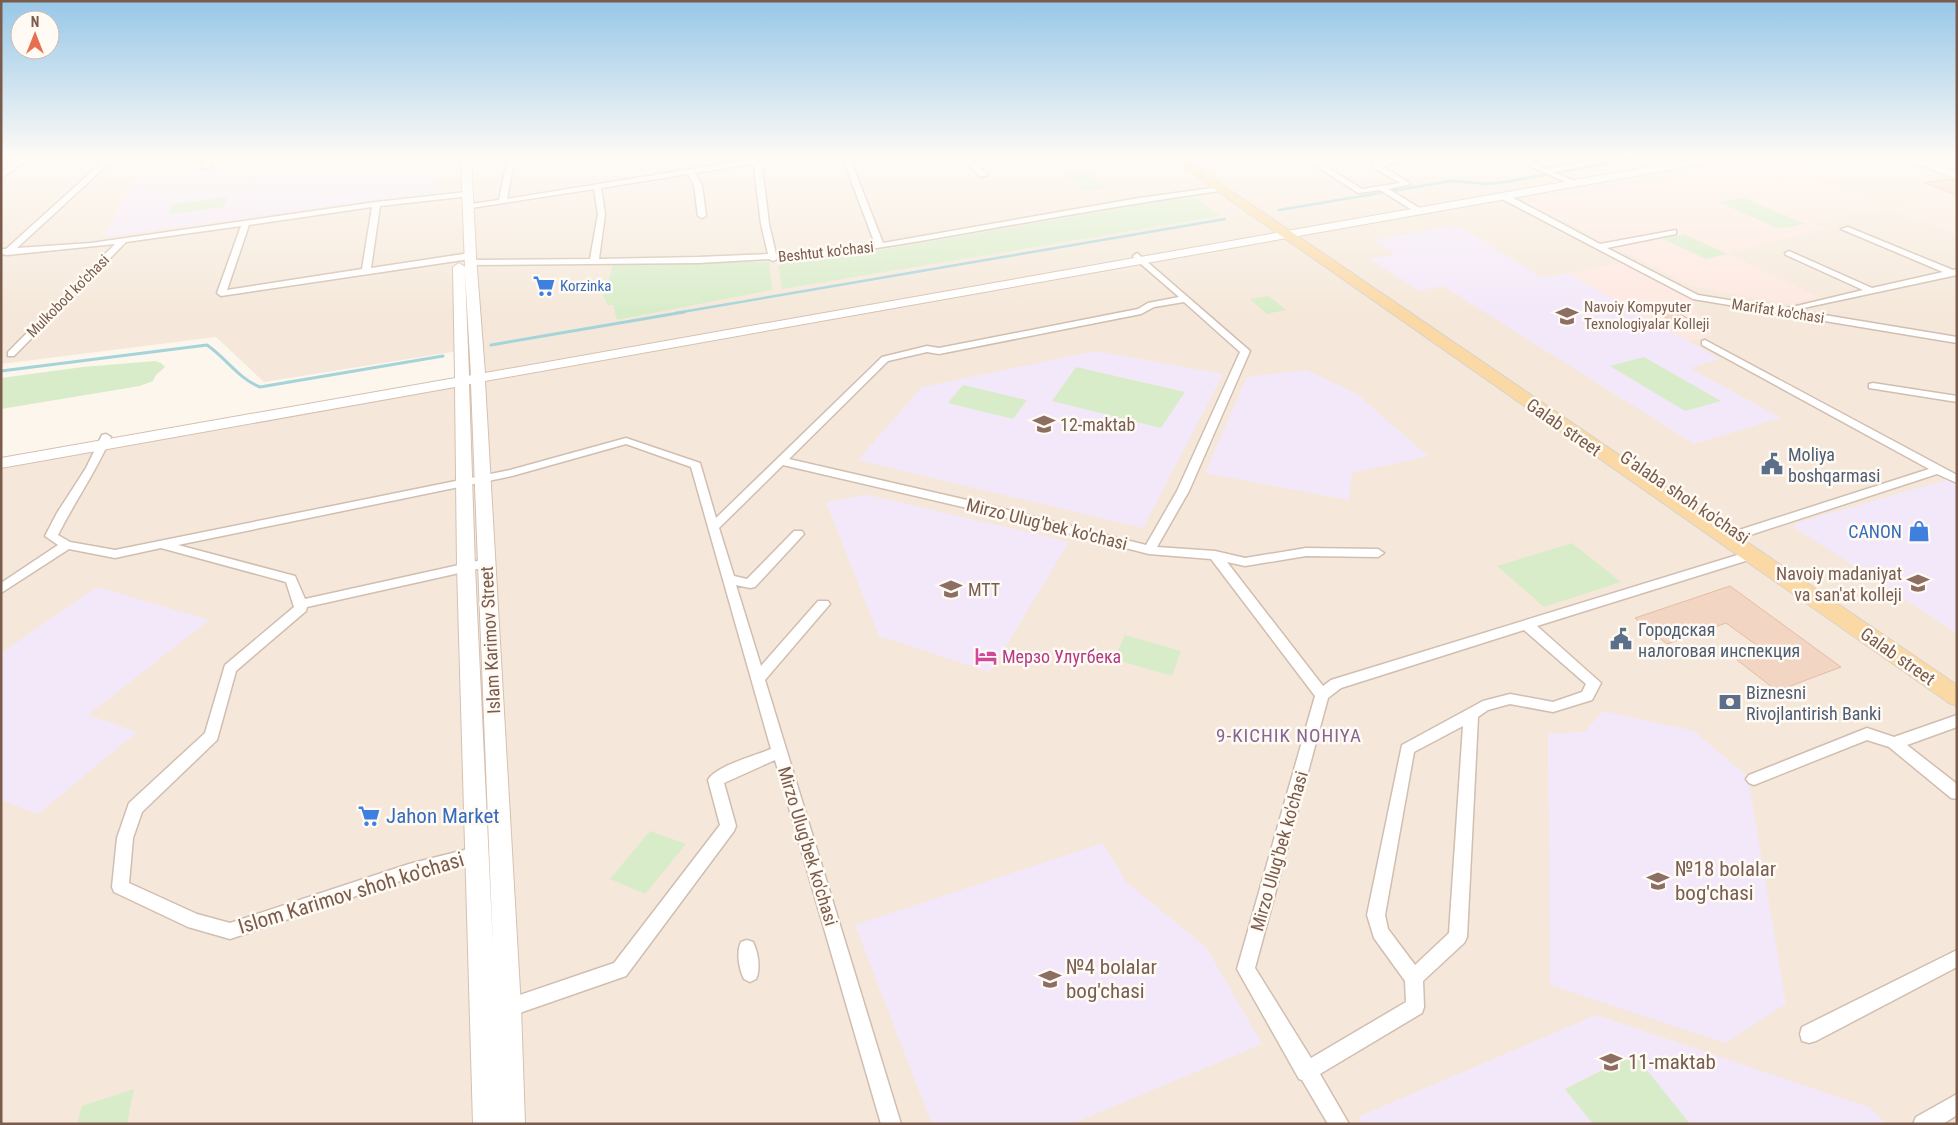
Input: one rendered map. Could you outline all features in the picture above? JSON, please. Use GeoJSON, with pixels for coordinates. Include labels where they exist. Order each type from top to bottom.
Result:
{"type":"FeatureCollection","features":[{"type":"Feature","properties":{"kind":"main road","name":"Islam Karimov Street"},"geometry":{"type":"LineString","coordinates":[[462,208],[466,259],[474,481],[477,854],[487,1124]]}},
{"type":"Feature","properties":{"kind":"main road","name":"Islam Karimov Street"},"geometry":{"type":"LineString","coordinates":[[466,259],[468,208]]}},
{"type":"Feature","properties":{"kind":"main road","name":"Galab street"},"geometry":{"type":"LineString","coordinates":[[1249,208],[1286,232],[1957,697]]}},
{"type":"Feature","properties":{"kind":"main road"},"geometry":{"type":"LineString","coordinates":[[1254,208],[1286,232]]}},
{"type":"Feature","properties":{"kind":"main road"},"geometry":{"type":"LineString","coordinates":[[1,456],[104,441],[1421,208]]}},
{"type":"Feature","properties":{"kind":"main road","name":"G'alaba shoh ko'chasi"},"geometry":{"type":"LineString","coordinates":[[1286,232],[1315,247],[1957,680]]}},
{"type":"Feature","properties":{"kind":"main road"},"geometry":{"type":"LineString","coordinates":[[1,463],[104,441]]}},
{"type":"Feature","properties":{"kind":"main road","name":"Islam Karimov Street"},"geometry":{"type":"LineString","coordinates":[[476,565],[500,849],[508,1008],[505,1122]]}},
{"type":"Feature","properties":{"kind":"street"},"geometry":{"type":"LineString","coordinates":[[1,258],[5,252],[54,208]]}},
{"type":"Feature","properties":{"kind":"street"},"geometry":{"type":"LineString","coordinates":[[5,252],[92,245],[344,208]]}},
{"type":"Feature","properties":{"kind":"street"},"geometry":{"type":"LineString","coordinates":[[366,271],[375,208]]}},
{"type":"Feature","properties":{"kind":"street"},"geometry":{"type":"LineString","coordinates":[[594,261],[600,238],[601,208]]}},
{"type":"Feature","properties":{"kind":"street"},"geometry":{"type":"LineString","coordinates":[[701,208],[702,216]]}},
{"type":"Feature","properties":{"kind":"street"},"geometry":{"type":"LineString","coordinates":[[763,208],[773,258]]}},
{"type":"Feature","properties":{"kind":"street"},"geometry":{"type":"LineString","coordinates":[[865,208],[880,246]]}},
{"type":"Feature","properties":{"kind":"street","name":"Beshtut ko'chasi"},"geometry":{"type":"LineString","coordinates":[[246,222],[220,293],[366,271],[466,259],[594,261],[773,258],[816,254],[880,246],[1091,208]]}},
{"type":"Feature","properties":{"kind":"street","name":"Marifat ko'chasi"},"geometry":{"type":"LineString","coordinates":[[1527,208],[1696,297],[1957,340]]}},
{"type":"Feature","properties":{"kind":"street"},"geometry":{"type":"LineString","coordinates":[[1845,230],[1954,273]]}},
{"type":"Feature","properties":{"kind":"street"},"geometry":{"type":"LineString","coordinates":[[1598,247],[1673,232]]}},
{"type":"Feature","properties":{"kind":"street","name":"Mulkobod ko'chasi"},"geometry":{"type":"LineString","coordinates":[[11,354],[124,239]]}},
{"type":"Feature","properties":{"kind":"street"},"geometry":{"type":"LineString","coordinates":[[1789,253],[1872,291]]}},
{"type":"Feature","properties":{"kind":"street"},"geometry":{"type":"LineString","coordinates":[[1139,258],[1245,351],[1183,491],[1149,550]]}},
{"type":"Feature","properties":{"kind":"street"},"geometry":{"type":"LineString","coordinates":[[1781,310],[1954,273]]}},
{"type":"Feature","properties":{"kind":"street"},"geometry":{"type":"LineString","coordinates":[[713,527],[885,359],[927,349],[939,351],[1141,311],[1151,304],[1184,299]]}},
{"type":"Feature","properties":{"kind":"street"},"geometry":{"type":"LineString","coordinates":[[1705,343],[1957,480]]}},
{"type":"Feature","properties":{"kind":"street"},"geometry":{"type":"LineString","coordinates":[[1873,386],[1957,399]]}},
{"type":"Feature","properties":{"kind":"street"},"geometry":{"type":"LineString","coordinates":[[104,441],[92,468],[62,513],[51,536],[67,545],[115,554],[474,481]]}},
{"type":"Feature","properties":{"kind":"street","name":"Mirzo Ulug'bek ko'chasi"},"geometry":{"type":"LineString","coordinates":[[474,481],[626,441],[696,465],[891,1124]]}},
{"type":"Feature","properties":{"kind":"street","name":"Mirzo Ulug'bek ko'chasi"},"geometry":{"type":"LineString","coordinates":[[782,461],[980,507],[1149,550],[1215,555],[1245,562],[1306,552],[1378,553]]}},
{"type":"Feature","properties":{"kind":"street"},"geometry":{"type":"LineString","coordinates":[[1740,534],[1937,470]]}},
{"type":"Feature","properties":{"kind":"street"},"geometry":{"type":"LineString","coordinates":[[729,579],[750,584],[798,534]]}},
{"type":"Feature","properties":{"kind":"street"},"geometry":{"type":"LineString","coordinates":[[161,544],[291,578],[300,604],[476,565]]}},
{"type":"Feature","properties":{"kind":"street"},"geometry":{"type":"LineString","coordinates":[[1,589],[67,545]]}},
{"type":"Feature","properties":{"kind":"street"},"geometry":{"type":"LineString","coordinates":[[1215,555],[1322,695],[1336,684],[1751,555]]}},
{"type":"Feature","properties":{"kind":"street","name":"Islom Karimov shoh ko'chasi"},"geometry":{"type":"LineString","coordinates":[[300,604],[301,608],[230,669],[212,736],[135,808],[125,838],[120,887],[194,921],[230,931],[409,871],[500,849]]}},
{"type":"Feature","properties":{"kind":"street"},"geometry":{"type":"LineString","coordinates":[[758,679],[823,604]]}},
{"type":"Feature","properties":{"kind":"street"},"geometry":{"type":"LineString","coordinates":[[1306,1072],[1415,1007],[1414,978],[1380,932],[1376,915],[1407,749],[1471,715],[1483,706],[1510,699],[1553,707],[1587,696],[1594,683],[1526,624]]}},
{"type":"Feature","properties":{"kind":"street","name":"Mirzo Ulug'bek ko'chasi"},"geometry":{"type":"LineString","coordinates":[[1322,695],[1246,968],[1338,1124]]}},
{"type":"Feature","properties":{"kind":"street"},"geometry":{"type":"LineString","coordinates":[[1414,978],[1458,937],[1471,715]]}},
{"type":"Feature","properties":{"kind":"street"},"geometry":{"type":"LineString","coordinates":[[1894,743],[1957,721]]}},
{"type":"Feature","properties":{"kind":"street"},"geometry":{"type":"LineString","coordinates":[[1754,779],[1867,734],[1894,743],[1957,792]]}},
{"type":"Feature","properties":{"kind":"street"},"geometry":{"type":"LineString","coordinates":[[508,1008],[620,970],[728,826],[716,780],[732,771],[780,752]]}},
{"type":"Feature","properties":{"kind":"street"},"geometry":{"type":"LineString","coordinates":[[747,948],[750,973]]}},
{"type":"Feature","properties":{"kind":"street"},"geometry":{"type":"LineString","coordinates":[[1809,1034],[1957,958]]}},
{"type":"Feature","properties":{"kind":"street"},"geometry":{"type":"LineString","coordinates":[[1923,1124],[1957,1104]]}},
{"type":"Feature","properties":{"kind":"shaded area"},"geometry":{"type":"Polygon","coordinates":[[[1,208],[1957,208],[1957,1124],[1,1124],[1,459],[471,376],[471,349],[264,382],[216,337],[1,364],[1,208]]]}},
{"type":"Feature","properties":{"kind":"shaded area"},"geometry":{"type":"Polygon","coordinates":[[[119,208],[314,208],[104,237],[119,208]]]}},
{"type":"Feature","properties":{"kind":"shaded area"},"geometry":{"type":"Polygon","coordinates":[[[1539,208],[1888,209],[1812,223],[1827,229],[1728,253],[1819,297],[1792,304],[1693,287],[1539,208]]]}},
{"type":"Feature","properties":{"kind":"shaded area"},"geometry":{"type":"Polygon","coordinates":[[[1957,208],[1957,235],[1888,209],[1957,208]]]}},
{"type":"Feature","properties":{"kind":"shaded area","name":"Navoiy Kompyuter Texnologiyalar Kolleji"},"geometry":{"type":"Polygon","coordinates":[[[1457,225],[1543,278],[1567,273],[1720,359],[1690,368],[1781,418],[1694,444],[1443,286],[1419,291],[1370,259],[1397,254],[1373,240],[1457,225]]]}},
{"type":"Feature","properties":{"kind":"shaded area"},"geometry":{"type":"Polygon","coordinates":[[[1621,263],[1696,302],[1694,308],[1714,335],[1687,341],[1567,273],[1621,263]]]}},
{"type":"Feature","properties":{"kind":"shaded area","name":"12-maktab"},"geometry":{"type":"Polygon","coordinates":[[[1096,351],[1223,374],[1143,528],[858,460],[922,387],[1096,351]]]}},
{"type":"Feature","properties":{"kind":"shaded area"},"geometry":{"type":"Polygon","coordinates":[[[1306,370],[1357,394],[1428,456],[1352,473],[1349,500],[1205,473],[1247,377],[1306,370]]]}},
{"type":"Feature","properties":{"kind":"shaded area","name":"Navoiy madaniyat va san'at kolleji"},"geometry":{"type":"Polygon","coordinates":[[[1950,479],[1957,483],[1957,633],[1794,527],[1796,523],[1950,479]]]}},
{"type":"Feature","properties":{"kind":"shaded area","name":"MTT"},"geometry":{"type":"Polygon","coordinates":[[[868,495],[1069,542],[990,672],[879,636],[826,502],[868,495]]]}},
{"type":"Feature","properties":{"kind":"shaded area"},"geometry":{"type":"Polygon","coordinates":[[[97,587],[209,620],[88,715],[137,732],[38,814],[1,800],[1,653],[97,587]]]}},
{"type":"Feature","properties":{"kind":"shaded area","name":"№18 bolalar bog'chasi"},"geometry":{"type":"Polygon","coordinates":[[[1603,711],[1694,731],[1748,777],[1786,1004],[1725,1043],[1550,985],[1548,734],[1584,732],[1603,711]]]}},
{"type":"Feature","properties":{"kind":"shaded area","name":"№4 bolalar bog'chasi"},"geometry":{"type":"Polygon","coordinates":[[[1103,843],[1126,882],[1206,947],[1262,1044],[1072,1124],[932,1124],[855,925],[1103,843]]]}},
{"type":"Feature","properties":{"kind":"shaded area","name":"11-maktab"},"geometry":{"type":"Polygon","coordinates":[[[1596,1015],[1871,1108],[1886,1124],[1363,1124],[1358,1117],[1596,1015]]]}},
{"type":"Feature","properties":{"kind":"green space"},"geometry":{"type":"Polygon","coordinates":[[[171,208],[212,208],[169,214],[171,208]]]}},
{"type":"Feature","properties":{"kind":"green space"},"geometry":{"type":"Polygon","coordinates":[[[1121,208],[1210,208],[1220,216],[782,289],[778,262],[880,250],[1121,208]]]}},
{"type":"Feature","properties":{"kind":"green space"},"geometry":{"type":"Polygon","coordinates":[[[1733,208],[1769,208],[1805,224],[1779,229],[1733,208]]]}},
{"type":"Feature","properties":{"kind":"green space"},"geometry":{"type":"Polygon","coordinates":[[[1684,234],[1727,254],[1706,259],[1663,239],[1684,234]]]}},
{"type":"Feature","properties":{"kind":"green space"},"geometry":{"type":"Polygon","coordinates":[[[769,262],[772,290],[617,320],[613,305],[608,305],[603,296],[614,263],[769,262]]]}},
{"type":"Feature","properties":{"kind":"green space"},"geometry":{"type":"Polygon","coordinates":[[[1269,296],[1286,310],[1267,314],[1250,299],[1269,296]]]}},
{"type":"Feature","properties":{"kind":"green space"},"geometry":{"type":"Polygon","coordinates":[[[1644,357],[1721,401],[1685,411],[1610,366],[1644,357]]]}},
{"type":"Feature","properties":{"kind":"green space"},"geometry":{"type":"Polygon","coordinates":[[[155,361],[165,367],[156,375],[153,381],[140,386],[1,409],[1,378],[83,367],[155,361]]]}},
{"type":"Feature","properties":{"kind":"green space"},"geometry":{"type":"Polygon","coordinates":[[[1076,367],[1185,392],[1161,428],[1052,401],[1076,367]]]}},
{"type":"Feature","properties":{"kind":"green space"},"geometry":{"type":"Polygon","coordinates":[[[963,385],[1027,400],[1013,419],[948,403],[963,385]]]}},
{"type":"Feature","properties":{"kind":"green space"},"geometry":{"type":"Polygon","coordinates":[[[1572,543],[1621,582],[1544,607],[1497,566],[1572,543]]]}},
{"type":"Feature","properties":{"kind":"green space"},"geometry":{"type":"Polygon","coordinates":[[[1125,635],[1181,651],[1172,676],[1114,659],[1125,635]]]}},
{"type":"Feature","properties":{"kind":"green space"},"geometry":{"type":"Polygon","coordinates":[[[650,831],[686,844],[645,894],[610,879],[650,831]]]}},
{"type":"Feature","properties":{"kind":"green space"},"geometry":{"type":"Polygon","coordinates":[[[1634,1054],[1690,1124],[1593,1124],[1565,1089],[1634,1054]]]}},
{"type":"Feature","properties":{"kind":"green space"},"geometry":{"type":"Polygon","coordinates":[[[134,1089],[127,1124],[77,1124],[82,1106],[134,1089]]]}},
{"type":"Feature","properties":{"kind":"building"},"geometry":{"type":"Polygon","coordinates":[[[1659,302],[1689,319],[1674,322],[1643,305],[1659,302]]]}},
{"type":"Feature","properties":{"kind":"building"},"geometry":{"type":"Polygon","coordinates":[[[1730,586],[1841,667],[1777,691],[1732,656],[1758,646],[1726,623],[1667,644],[1635,618],[1730,586]]]}},
{"type":"Feature","properties":{"kind":"waterway"},"geometry":{"type":"LineString","coordinates":[[1279,210],[1288,208]]}},
{"type":"Feature","properties":{"kind":"waterway"},"geometry":{"type":"LineString","coordinates":[[676,313],[1225,219]]}},
{"type":"Feature","properties":{"kind":"waterway"},"geometry":{"type":"LineString","coordinates":[[491,345],[684,312]]}},
{"type":"Feature","properties":{"kind":"waterway"},"geometry":{"type":"LineString","coordinates":[[1,371],[207,345],[239,374],[260,387],[443,356]]}},
{"type":"Feature","properties":{"kind":"place","name":"Korzinka"},"geometry":{"type":"Point","coordinates":[544,286]}},
{"type":"Feature","properties":{"kind":"place","name":"Navoiy Kompyuter Texnologiyalar Kolleji"},"geometry":{"type":"Point","coordinates":[1567,316]}},
{"type":"Feature","properties":{"kind":"place","name":"12-maktab"},"geometry":{"type":"Point","coordinates":[1044,424]}},
{"type":"Feature","properties":{"kind":"place","name":"Moliya boshqarmasi"},"geometry":{"type":"Point","coordinates":[1772,464]}},
{"type":"Feature","properties":{"kind":"place","name":"CANON"},"geometry":{"type":"Point","coordinates":[1919,531]}},
{"type":"Feature","properties":{"kind":"place","name":"Navoiy madaniyat va san'at kolleji"},"geometry":{"type":"Point","coordinates":[1918,583]}},
{"type":"Feature","properties":{"kind":"place","name":"MTT"},"geometry":{"type":"Point","coordinates":[951,589]}},
{"type":"Feature","properties":{"kind":"place","name":"Городская налоговая инспекция"},"geometry":{"type":"Point","coordinates":[1621,639]}},
{"type":"Feature","properties":{"kind":"place","name":"Мерзо Улугбека"},"geometry":{"type":"Point","coordinates":[986,656]}},
{"type":"Feature","properties":{"kind":"place","name":"Biznesni Rivojlantirish Banki"},"geometry":{"type":"Point","coordinates":[1730,702]}},
{"type":"Feature","properties":{"kind":"place","name":"Jahon Market"},"geometry":{"type":"Point","coordinates":[369,816]}},
{"type":"Feature","properties":{"kind":"place","name":"№18 bolalar bog'chasi"},"geometry":{"type":"Point","coordinates":[1658,881]}},
{"type":"Feature","properties":{"kind":"place","name":"№4 bolalar bog'chasi"},"geometry":{"type":"Point","coordinates":[1050,979]}},
{"type":"Feature","properties":{"kind":"place","name":"11-maktab"},"geometry":{"type":"Point","coordinates":[1611,1062]}},
{"type":"Feature","properties":{"kind":"district","name":"9-KICHIK NOHIYA"},"geometry":{"type":"Point","coordinates":[1289,735]}}]}
